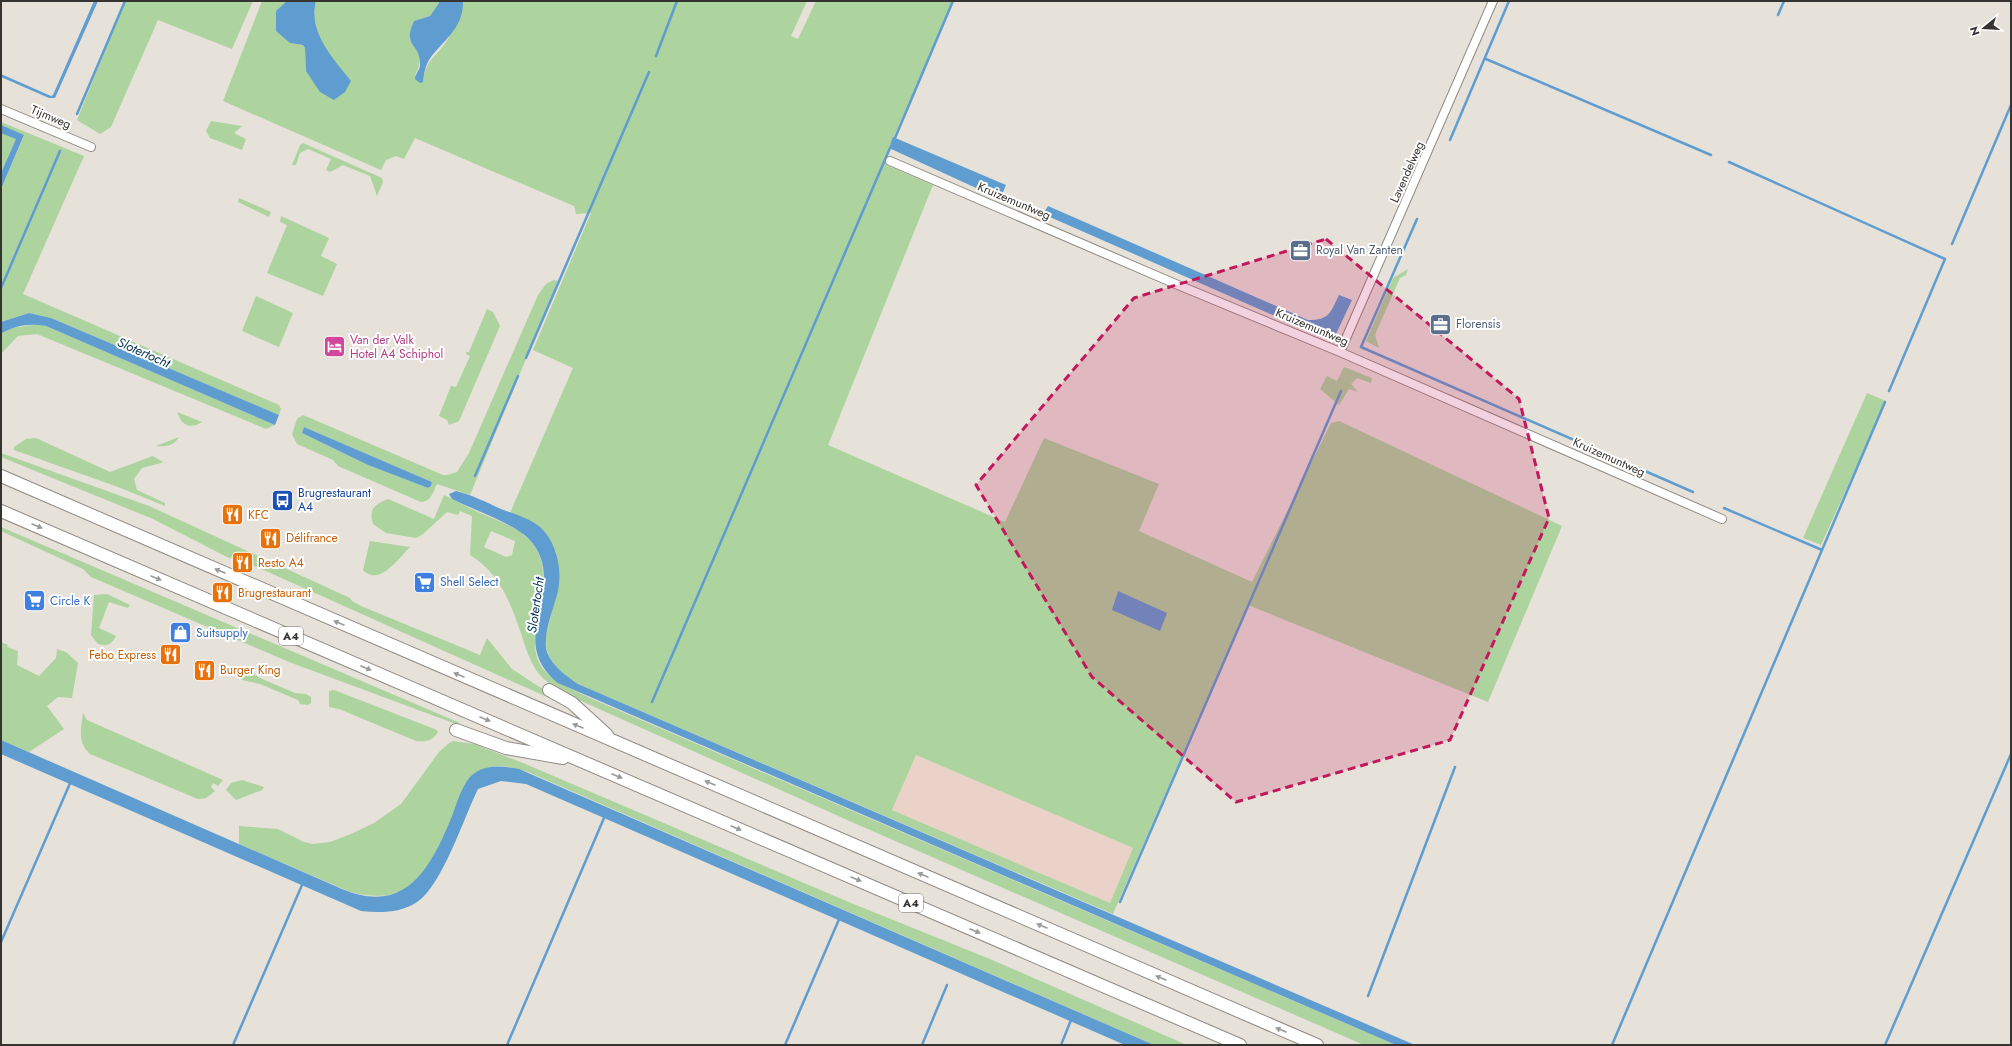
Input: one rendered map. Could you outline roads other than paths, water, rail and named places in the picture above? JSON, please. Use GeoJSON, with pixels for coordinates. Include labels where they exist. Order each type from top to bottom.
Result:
{"type":"FeatureCollection","features":[{"type":"Feature","properties":{"kind":"highway","name":"A4"},"geometry":{"type":"LineString","coordinates":[[1,476],[1317,1045]]}},
{"type":"Feature","properties":{"kind":"highway","name":"A4"},"geometry":{"type":"LineString","coordinates":[[1,511],[1240,1045]]}},
{"type":"Feature","properties":{"kind":"highway","name":"A4"},"geometry":{"type":"LineString","coordinates":[[549,690],[572,703],[614,742]]}},
{"type":"Feature","properties":{"kind":"highway","name":"A4"},"geometry":{"type":"LineString","coordinates":[[456,730],[506,748],[581,761]]}},
{"type":"Feature","properties":{"kind":"street","name":"Lavendelweg"},"geometry":{"type":"LineString","coordinates":[[1340,352],[1493,1]]}},
{"type":"Feature","properties":{"kind":"street","name":"Tijmweg"},"geometry":{"type":"LineString","coordinates":[[1,108],[91,147]]}},
{"type":"Feature","properties":{"kind":"street","name":"Kruizemuntweg"},"geometry":{"type":"LineString","coordinates":[[890,161],[1178,285],[1340,352],[1722,519]]}},
{"type":"Feature","properties":{"kind":"water"},"geometry":{"type":"Polygon","coordinates":[[[94,1],[98,1],[55,98],[49,98],[1,77],[1,74],[51,96],[53,95],[94,1]]]}},
{"type":"Feature","properties":{"kind":"water"},"geometry":{"type":"Polygon","coordinates":[[[287,1],[316,1],[314,13],[319,34],[330,54],[351,81],[345,92],[334,100],[320,92],[306,71],[305,48],[303,45],[290,43],[276,31],[276,11],[287,1]]]}},
{"type":"Feature","properties":{"kind":"water"},"geometry":{"type":"Polygon","coordinates":[[[438,1],[463,1],[462,11],[456,27],[429,60],[424,73],[423,82],[420,83],[415,79],[420,65],[419,57],[411,40],[411,30],[414,21],[430,16],[439,3],[438,1]]]}},
{"type":"Feature","properties":{"kind":"water"},"geometry":{"type":"Polygon","coordinates":[[[1,125],[24,135],[1,189],[1,173],[16,139],[1,133],[1,125]]]}},
{"type":"Feature","properties":{"kind":"water"},"geometry":{"type":"Polygon","coordinates":[[[893,137],[1006,185],[1000,199],[889,148],[893,137]]]}},
{"type":"Feature","properties":{"kind":"water"},"geometry":{"type":"Polygon","coordinates":[[[1048,206],[1308,320],[1321,319],[1325,317],[1331,311],[1339,295],[1352,300],[1336,334],[1325,338],[1043,214],[1048,206]]]}},
{"type":"Feature","properties":{"kind":"water"},"geometry":{"type":"Polygon","coordinates":[[[29,313],[51,318],[279,415],[275,425],[46,326],[34,325],[17,327],[1,334],[1,322],[29,313]]]}},
{"type":"Feature","properties":{"kind":"water"},"geometry":{"type":"Polygon","coordinates":[[[304,427],[432,482],[431,486],[428,488],[368,465],[302,433],[304,427]]]}},
{"type":"Feature","properties":{"kind":"water"},"geometry":{"type":"Polygon","coordinates":[[[456,491],[531,521],[540,527],[551,541],[558,559],[559,586],[547,631],[547,652],[556,666],[578,684],[1415,1045],[1396,1045],[558,683],[542,666],[536,648],[536,630],[543,593],[544,574],[540,556],[528,538],[513,527],[452,499],[449,494],[456,491]]]}},
{"type":"Feature","properties":{"kind":"water"},"geometry":{"type":"Polygon","coordinates":[[[1118,591],[1167,613],[1160,631],[1112,610],[1118,591]]]}},
{"type":"Feature","properties":{"kind":"water"},"geometry":{"type":"Polygon","coordinates":[[[1,740],[342,889],[365,896],[384,896],[400,891],[414,882],[425,869],[435,853],[464,786],[470,777],[481,769],[493,767],[519,769],[1154,1045],[1125,1045],[526,784],[501,781],[478,789],[444,867],[426,894],[411,906],[383,912],[368,912],[361,911],[1,754],[1,740]]]}},
{"type":"Feature","properties":{"kind":"waterway"},"geometry":{"type":"LineString","coordinates":[[77,114],[125,1]]}},
{"type":"Feature","properties":{"kind":"waterway"},"geometry":{"type":"LineString","coordinates":[[656,56],[677,1]]}},
{"type":"Feature","properties":{"kind":"waterway"},"geometry":{"type":"LineString","coordinates":[[895,138],[953,1]]}},
{"type":"Feature","properties":{"kind":"waterway"},"geometry":{"type":"LineString","coordinates":[[1450,140],[1509,1]]}},
{"type":"Feature","properties":{"kind":"waterway"},"geometry":{"type":"LineString","coordinates":[[1778,15],[1784,1]]}},
{"type":"Feature","properties":{"kind":"waterway"},"geometry":{"type":"LineString","coordinates":[[1486,59],[1711,155]]}},
{"type":"Feature","properties":{"kind":"waterway"},"geometry":{"type":"LineString","coordinates":[[526,358],[649,72]]}},
{"type":"Feature","properties":{"kind":"waterway"},"geometry":{"type":"LineString","coordinates":[[1952,244],[2011,105]]}},
{"type":"Feature","properties":{"kind":"waterway"},"geometry":{"type":"LineString","coordinates":[[652,702],[890,148]]}},
{"type":"Feature","properties":{"kind":"waterway"},"geometry":{"type":"LineString","coordinates":[[1,288],[60,151]]}},
{"type":"Feature","properties":{"kind":"waterway"},"geometry":{"type":"LineString","coordinates":[[1729,162],[1945,259],[1889,391]]}},
{"type":"Feature","properties":{"kind":"waterway"},"geometry":{"type":"LineString","coordinates":[[1417,219],[1361,347],[1693,492]]}},
{"type":"Feature","properties":{"kind":"waterway"},"geometry":{"type":"LineString","coordinates":[[475,476],[518,376]]}},
{"type":"Feature","properties":{"kind":"waterway"},"geometry":{"type":"LineString","coordinates":[[1120,902],[1341,391]]}},
{"type":"Feature","properties":{"kind":"waterway"},"geometry":{"type":"LineString","coordinates":[[1822,550],[1885,402]]}},
{"type":"Feature","properties":{"kind":"waterway"},"geometry":{"type":"LineString","coordinates":[[1612,1045],[1822,550],[1724,508]]}},
{"type":"Feature","properties":{"kind":"waterway"},"geometry":{"type":"LineString","coordinates":[[1885,1045],[2011,754]]}},
{"type":"Feature","properties":{"kind":"waterway"},"geometry":{"type":"LineString","coordinates":[[1368,996],[1455,767]]}},
{"type":"Feature","properties":{"kind":"waterway"},"geometry":{"type":"LineString","coordinates":[[1,942],[71,781]]}},
{"type":"Feature","properties":{"kind":"waterway"},"geometry":{"type":"LineString","coordinates":[[507,1045],[604,818]]}},
{"type":"Feature","properties":{"kind":"waterway"},"geometry":{"type":"LineString","coordinates":[[233,1045],[302,885]]}},
{"type":"Feature","properties":{"kind":"waterway"},"geometry":{"type":"LineString","coordinates":[[785,1045],[840,917]]}},
{"type":"Feature","properties":{"kind":"waterway"},"geometry":{"type":"LineString","coordinates":[[922,1045],[947,985]]}},
{"type":"Feature","properties":{"kind":"waterway"},"geometry":{"type":"LineString","coordinates":[[1061,1045],[1071,1020]]}},
{"type":"Feature","properties":{"kind":"place","name":"Royal Van Zanten"},"geometry":{"type":"Point","coordinates":[1301,250]}},
{"type":"Feature","properties":{"kind":"place","name":"Florensis"},"geometry":{"type":"Point","coordinates":[1440,324]}},
{"type":"Feature","properties":{"kind":"place","name":"Van der Valk Hotel A4 Schiphol"},"geometry":{"type":"Point","coordinates":[334,347]}},
{"type":"Feature","properties":{"kind":"place","name":"Brugrestaurant A4"},"geometry":{"type":"Point","coordinates":[283,500]}},
{"type":"Feature","properties":{"kind":"place","name":"KFC"},"geometry":{"type":"Point","coordinates":[232,515]}},
{"type":"Feature","properties":{"kind":"place","name":"Délifrance"},"geometry":{"type":"Point","coordinates":[270,538]}},
{"type":"Feature","properties":{"kind":"place","name":"Resto A4"},"geometry":{"type":"Point","coordinates":[242,563]}},
{"type":"Feature","properties":{"kind":"place","name":"Shell Select"},"geometry":{"type":"Point","coordinates":[424,582]}},
{"type":"Feature","properties":{"kind":"place","name":"Brugrestaurant"},"geometry":{"type":"Point","coordinates":[223,593]}},
{"type":"Feature","properties":{"kind":"place","name":"Circle K"},"geometry":{"type":"Point","coordinates":[34,601]}},
{"type":"Feature","properties":{"kind":"place","name":"Suitsupply"},"geometry":{"type":"Point","coordinates":[180,633]}},
{"type":"Feature","properties":{"kind":"place","name":"Febo Express"},"geometry":{"type":"Point","coordinates":[171,655]}},
{"type":"Feature","properties":{"kind":"place","name":"Burger King"},"geometry":{"type":"Point","coordinates":[205,670]}},
{"type":"Feature","properties":{"kind":"water label","name":"Slotertocht"},"geometry":{"type":"Point","coordinates":[144,352]}},
{"type":"Feature","properties":{"kind":"water label","name":"Slotertocht"},"geometry":{"type":"Point","coordinates":[535,605]}}]}
